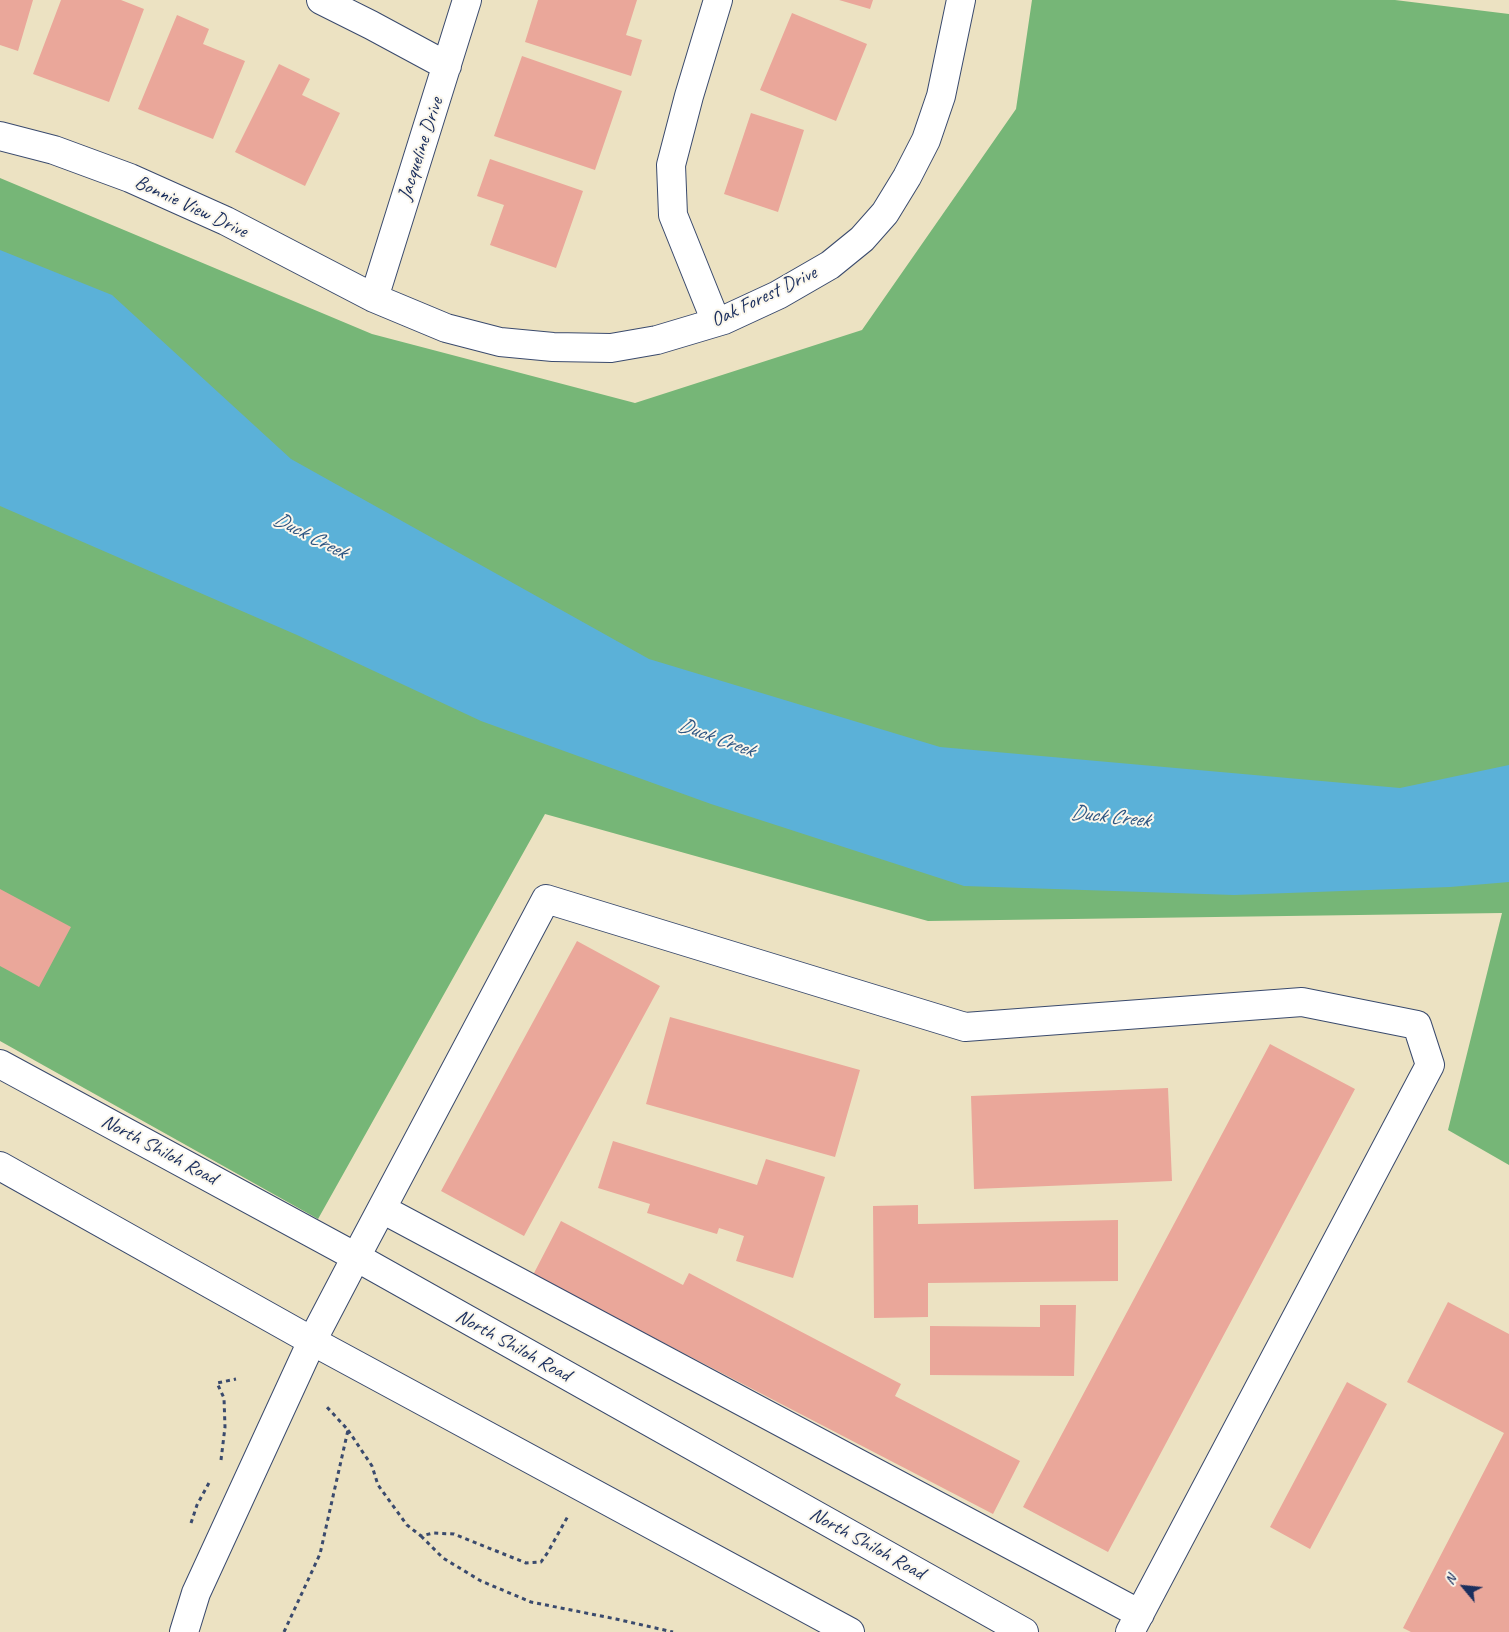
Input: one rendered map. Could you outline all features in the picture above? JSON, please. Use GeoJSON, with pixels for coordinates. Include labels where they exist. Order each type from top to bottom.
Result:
{"type":"FeatureCollection","features":[{"type":"Feature","properties":{"kind":"main road"},"geometry":{"type":"LineString","coordinates":[[321,0],[447,66]]}},
{"type":"Feature","properties":{"kind":"main road","name":"Jacqueline Drive"},"geometry":{"type":"LineString","coordinates":[[374,298],[467,0]]}},
{"type":"Feature","properties":{"kind":"main road"},"geometry":{"type":"LineString","coordinates":[[716,322],[673,215],[671,164],[718,0]]}},
{"type":"Feature","properties":{"kind":"main road","name":"Oak Forest Drive"},"geometry":{"type":"LineString","coordinates":[[374,298],[446,328],[500,342],[553,347],[611,348],[658,340],[716,322],[778,295],[830,265],[862,239],[885,214],[907,178],[926,140],[941,96],[961,0]]}},
{"type":"Feature","properties":{"kind":"main road","name":"Bonnie View Drive"},"geometry":{"type":"LineString","coordinates":[[0,136],[54,150],[130,178],[226,221],[374,298]]}},
{"type":"Feature","properties":{"kind":"main road"},"geometry":{"type":"LineString","coordinates":[[184,1632],[196,1592],[312,1341],[356,1257],[546,900],[965,1027],[1302,1002],[1417,1025],[1430,1065],[1135,1623],[382,1209]]}},
{"type":"Feature","properties":{"kind":"main road","name":"North Shiloh Road"},"geometry":{"type":"LineString","coordinates":[[0,1064],[356,1257],[1024,1632]]}},
{"type":"Feature","properties":{"kind":"main road"},"geometry":{"type":"LineString","coordinates":[[0,1166],[312,1341],[850,1632]]}},
{"type":"Feature","properties":{"kind":"path"},"geometry":{"type":"LineString","coordinates":[[220,1461],[225,1428],[224,1398],[217,1383],[236,1379]]}},
{"type":"Feature","properties":{"kind":"path"},"geometry":{"type":"LineString","coordinates":[[326,1406],[348,1430],[372,1466],[378,1485],[408,1525],[443,1558],[473,1576],[531,1602],[673,1632]]}},
{"type":"Feature","properties":{"kind":"path"},"geometry":{"type":"LineString","coordinates":[[284,1632],[320,1554],[348,1430]]}},
{"type":"Feature","properties":{"kind":"path"},"geometry":{"type":"LineString","coordinates":[[188,1530],[197,1504],[211,1478]]}},
{"type":"Feature","properties":{"kind":"path"},"geometry":{"type":"LineString","coordinates":[[421,1536],[433,1533],[454,1534],[526,1563],[541,1562],[568,1515]]}},
{"type":"Feature","properties":{"kind":"green space"},"geometry":{"type":"Polygon","coordinates":[[[1032,0],[1395,0],[1509,14],[1509,1165],[1448,1130],[1502,913],[928,921],[545,814],[318,1219],[0,1041],[0,178],[372,334],[635,403],[862,330],[1016,109],[1032,0]]]}},
{"type":"Feature","properties":{"kind":"water","name":"Duck Creek"},"geometry":{"type":"Polygon","coordinates":[[[0,250],[112,295],[291,459],[649,659],[940,747],[1400,788],[1509,765],[1509,882],[1450,887],[1234,895],[964,886],[711,804],[481,721],[297,635],[0,506],[0,250]]]}},
{"type":"Feature","properties":{"kind":"building"},"geometry":{"type":"Polygon","coordinates":[[[0,0],[33,0],[18,51],[0,45],[0,0]]]}},
{"type":"Feature","properties":{"kind":"building"},"geometry":{"type":"Polygon","coordinates":[[[61,0],[121,0],[144,9],[109,102],[33,74],[61,0]]]}},
{"type":"Feature","properties":{"kind":"building"},"geometry":{"type":"Polygon","coordinates":[[[538,0],[637,0],[626,35],[642,40],[631,76],[525,42],[538,0]]]}},
{"type":"Feature","properties":{"kind":"building"},"geometry":{"type":"Polygon","coordinates":[[[839,0],[873,0],[870,9],[839,0]]]}},
{"type":"Feature","properties":{"kind":"building"},"geometry":{"type":"Polygon","coordinates":[[[792,13],[867,44],[836,121],[760,90],[792,13]]]}},
{"type":"Feature","properties":{"kind":"building"},"geometry":{"type":"Polygon","coordinates":[[[177,15],[209,29],[203,44],[245,61],[213,139],[138,109],[177,15]]]}},
{"type":"Feature","properties":{"kind":"building"},"geometry":{"type":"Polygon","coordinates":[[[522,56],[622,91],[595,170],[494,136],[522,56]]]}},
{"type":"Feature","properties":{"kind":"building"},"geometry":{"type":"Polygon","coordinates":[[[279,64],[310,79],[302,95],[340,113],[305,186],[235,152],[279,64]]]}},
{"type":"Feature","properties":{"kind":"building"},"geometry":{"type":"Polygon","coordinates":[[[751,113],[804,130],[778,212],[724,194],[751,113]]]}},
{"type":"Feature","properties":{"kind":"building"},"geometry":{"type":"Polygon","coordinates":[[[490,159],[583,191],[556,268],[490,245],[504,205],[477,196],[490,159]]]}},
{"type":"Feature","properties":{"kind":"building"},"geometry":{"type":"Polygon","coordinates":[[[0,889],[71,927],[39,987],[0,966],[0,889]]]}},
{"type":"Feature","properties":{"kind":"building"},"geometry":{"type":"Polygon","coordinates":[[[577,941],[660,986],[524,1236],[441,1191],[577,941]]]}},
{"type":"Feature","properties":{"kind":"building"},"geometry":{"type":"Polygon","coordinates":[[[670,1017],[860,1070],[835,1157],[646,1104],[670,1017]]]}},
{"type":"Feature","properties":{"kind":"building"},"geometry":{"type":"Polygon","coordinates":[[[1270,1044],[1355,1089],[1108,1552],[1023,1507],[1270,1044]]]}},
{"type":"Feature","properties":{"kind":"building"},"geometry":{"type":"Polygon","coordinates":[[[1168,1088],[1172,1181],[974,1189],[971,1096],[1168,1088]]]}},
{"type":"Feature","properties":{"kind":"building"},"geometry":{"type":"Polygon","coordinates":[[[613,1141],[757,1185],[766,1159],[825,1177],[793,1278],[736,1261],[744,1236],[719,1228],[717,1234],[647,1213],[650,1204],[598,1188],[613,1141]]]}},
{"type":"Feature","properties":{"kind":"building"},"geometry":{"type":"Polygon","coordinates":[[[918,1205],[918,1224],[1118,1220],[1118,1281],[928,1283],[928,1317],[874,1318],[873,1206],[918,1205]]]}},
{"type":"Feature","properties":{"kind":"building"},"geometry":{"type":"Polygon","coordinates":[[[561,1221],[683,1285],[689,1273],[901,1384],[895,1396],[1020,1461],[993,1514],[533,1275],[561,1221]]]}},
{"type":"Feature","properties":{"kind":"building"},"geometry":{"type":"Polygon","coordinates":[[[1448,1302],[1509,1334],[1509,1632],[1411,1632],[1403,1628],[1504,1433],[1407,1382],[1448,1302]]]}},
{"type":"Feature","properties":{"kind":"building"},"geometry":{"type":"Polygon","coordinates":[[[1040,1305],[1076,1305],[1074,1376],[930,1375],[930,1326],[1040,1327],[1040,1305]]]}},
{"type":"Feature","properties":{"kind":"building"},"geometry":{"type":"Polygon","coordinates":[[[1347,1382],[1387,1404],[1310,1549],[1270,1527],[1347,1382]]]}}]}
